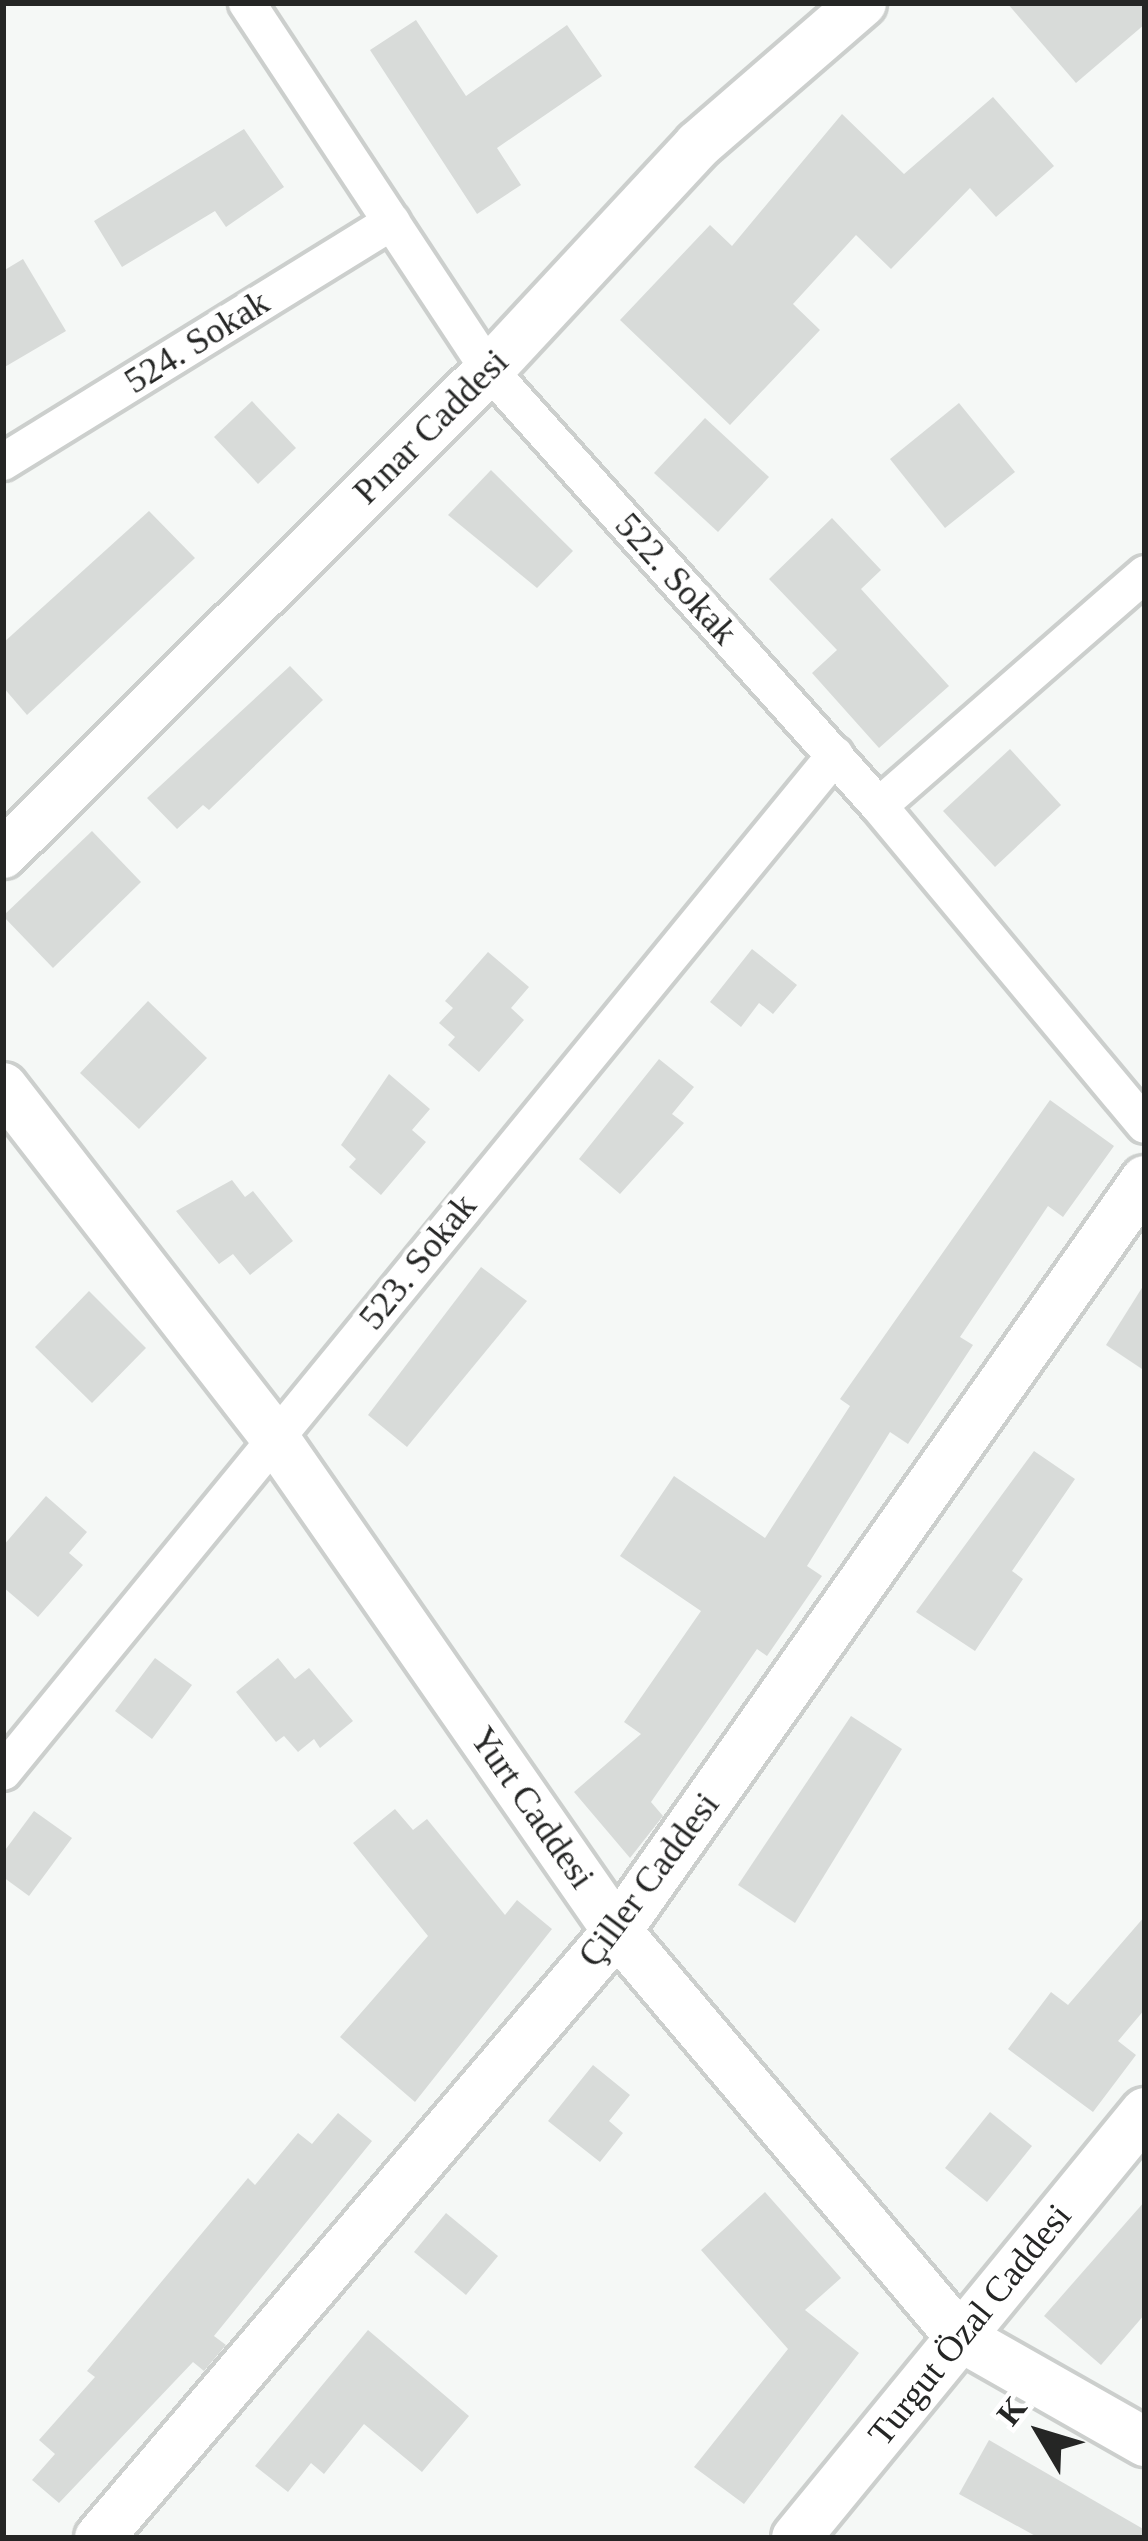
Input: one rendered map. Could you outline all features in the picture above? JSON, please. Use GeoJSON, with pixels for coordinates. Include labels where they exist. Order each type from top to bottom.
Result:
{"type":"FeatureCollection","features":[{"type":"Feature","properties":{"kind":"street","name":"522. Sokak"},"geometry":{"type":"LineString","coordinates":[[247,3],[489,370],[1138,1102]]}},
{"type":"Feature","properties":{"kind":"street","name":"Pınar Caddesi"},"geometry":{"type":"LineString","coordinates":[[3,854],[489,370],[698,145],[862,3]]}},
{"type":"Feature","properties":{"kind":"street","name":"524. Sokak"},"geometry":{"type":"LineString","coordinates":[[3,462],[392,222]]}},
{"type":"Feature","properties":{"kind":"street"},"geometry":{"type":"LineString","coordinates":[[879,806],[1145,574]]}},
{"type":"Feature","properties":{"kind":"street","name":"523. Sokak"},"geometry":{"type":"LineString","coordinates":[[3,1772],[835,755]]}},
{"type":"Feature","properties":{"kind":"street","name":"Yurt Caddesi"},"geometry":{"type":"LineString","coordinates":[[3,1088],[274,1437],[617,1931],[960,2337],[1145,2442]]}},
{"type":"Feature","properties":{"kind":"street","name":"Çiller Caddesi"},"geometry":{"type":"LineString","coordinates":[[99,2538],[617,1931],[1145,1180]]}},
{"type":"Feature","properties":{"kind":"street","name":"Turgut Özal Caddesi"},"geometry":{"type":"LineString","coordinates":[[796,2538],[1145,2113]]}},
{"type":"Feature","properties":{"kind":"building"},"geometry":{"type":"Polygon","coordinates":[[[1007,3],[1145,3],[1145,24],[1076,83],[1007,3]]]}},
{"type":"Feature","properties":{"kind":"building"},"geometry":{"type":"Polygon","coordinates":[[[416,20],[466,96],[567,25],[602,76],[497,148],[521,185],[477,214],[370,50],[416,20]]]}},
{"type":"Feature","properties":{"kind":"building"},"geometry":{"type":"Polygon","coordinates":[[[993,97],[1054,166],[996,217],[970,188],[891,269],[856,235],[793,304],[820,330],[730,425],[620,320],[710,225],[732,246],[842,114],[904,174],[993,97]]]}},
{"type":"Feature","properties":{"kind":"building"},"geometry":{"type":"Polygon","coordinates":[[[244,129],[284,187],[226,227],[215,211],[122,267],[94,221],[244,129]]]}},
{"type":"Feature","properties":{"kind":"building"},"geometry":{"type":"Polygon","coordinates":[[[23,259],[66,331],[3,368],[3,271],[23,259]]]}},
{"type":"Feature","properties":{"kind":"building"},"geometry":{"type":"Polygon","coordinates":[[[252,401],[296,448],[258,484],[214,437],[252,401]]]}},
{"type":"Feature","properties":{"kind":"building"},"geometry":{"type":"Polygon","coordinates":[[[959,403],[1015,472],[945,528],[890,459],[959,403]]]}},
{"type":"Feature","properties":{"kind":"building"},"geometry":{"type":"Polygon","coordinates":[[[705,418],[769,477],[718,532],[654,473],[705,418]]]}},
{"type":"Feature","properties":{"kind":"building"},"geometry":{"type":"Polygon","coordinates":[[[491,470],[573,551],[537,588],[448,515],[491,470]]]}},
{"type":"Feature","properties":{"kind":"building"},"geometry":{"type":"Polygon","coordinates":[[[149,511],[195,558],[27,715],[3,687],[3,643],[149,511]]]}},
{"type":"Feature","properties":{"kind":"building"},"geometry":{"type":"Polygon","coordinates":[[[832,518],[881,570],[861,589],[949,686],[879,748],[812,673],[837,650],[769,579],[832,518]]]}},
{"type":"Feature","properties":{"kind":"building"},"geometry":{"type":"Polygon","coordinates":[[[290,666],[323,700],[209,810],[203,805],[177,829],[147,798],[290,666]]]}},
{"type":"Feature","properties":{"kind":"building"},"geometry":{"type":"Polygon","coordinates":[[[1010,749],[1061,805],[995,867],[943,811],[1010,749]]]}},
{"type":"Feature","properties":{"kind":"building"},"geometry":{"type":"Polygon","coordinates":[[[92,831],[141,882],[53,968],[3,916],[92,831]]]}},
{"type":"Feature","properties":{"kind":"building"},"geometry":{"type":"Polygon","coordinates":[[[752,949],[797,985],[773,1014],[759,1003],[741,1027],[710,1002],[752,949]]]}},
{"type":"Feature","properties":{"kind":"building"},"geometry":{"type":"Polygon","coordinates":[[[488,952],[529,987],[511,1008],[524,1020],[479,1072],[448,1045],[455,1037],[439,1023],[453,1008],[445,1001],[488,952]]]}},
{"type":"Feature","properties":{"kind":"building"},"geometry":{"type":"Polygon","coordinates":[[[148,1001],[207,1058],[139,1129],[80,1073],[148,1001]]]}},
{"type":"Feature","properties":{"kind":"building"},"geometry":{"type":"Polygon","coordinates":[[[659,1059],[694,1087],[672,1114],[684,1123],[620,1194],[579,1159],[659,1059]]]}},
{"type":"Feature","properties":{"kind":"building"},"geometry":{"type":"Polygon","coordinates":[[[389,1074],[430,1109],[412,1130],[426,1142],[381,1195],[349,1167],[356,1159],[341,1145],[389,1074]]]}},
{"type":"Feature","properties":{"kind":"building"},"geometry":{"type":"Polygon","coordinates":[[[1050,1100],[1114,1146],[1063,1217],[1048,1206],[960,1337],[973,1345],[908,1444],[890,1432],[807,1566],[822,1576],[767,1656],[757,1649],[651,1802],[663,1816],[630,1858],[574,1792],[641,1734],[624,1722],[701,1611],[620,1556],[674,1476],[765,1538],[850,1406],[840,1399],[1050,1100]]]}},
{"type":"Feature","properties":{"kind":"building"},"geometry":{"type":"Polygon","coordinates":[[[232,1180],[245,1197],[253,1191],[293,1241],[250,1275],[233,1254],[219,1264],[176,1211],[232,1180]]]}},
{"type":"Feature","properties":{"kind":"building"},"geometry":{"type":"Polygon","coordinates":[[[481,1267],[527,1301],[407,1447],[368,1415],[481,1267]]]}},
{"type":"Feature","properties":{"kind":"building"},"geometry":{"type":"Polygon","coordinates":[[[1145,1283],[1145,1371],[1106,1345],[1145,1283]]]}},
{"type":"Feature","properties":{"kind":"building"},"geometry":{"type":"Polygon","coordinates":[[[89,1291],[146,1348],[92,1403],[35,1347],[89,1291]]]}},
{"type":"Feature","properties":{"kind":"building"},"geometry":{"type":"Polygon","coordinates":[[[1034,1451],[1075,1479],[1012,1571],[1023,1579],[975,1651],[916,1612],[1034,1451]]]}},
{"type":"Feature","properties":{"kind":"building"},"geometry":{"type":"Polygon","coordinates":[[[46,1496],[87,1532],[69,1553],[83,1565],[38,1617],[3,1587],[3,1546],[46,1496]]]}},
{"type":"Feature","properties":{"kind":"building"},"geometry":{"type":"Polygon","coordinates":[[[155,1658],[192,1685],[152,1739],[115,1711],[155,1658]]]}},
{"type":"Feature","properties":{"kind":"building"},"geometry":{"type":"Polygon","coordinates":[[[278,1658],[295,1679],[309,1668],[353,1721],[320,1748],[314,1739],[298,1752],[284,1736],[276,1742],[236,1692],[278,1658]]]}},
{"type":"Feature","properties":{"kind":"building"},"geometry":{"type":"Polygon","coordinates":[[[851,1716],[902,1749],[795,1923],[738,1885],[851,1716]]]}},
{"type":"Feature","properties":{"kind":"building"},"geometry":{"type":"Polygon","coordinates":[[[395,1809],[413,1830],[427,1819],[505,1915],[517,1900],[552,1929],[415,2102],[340,2037],[428,1936],[353,1843],[395,1809]]]}},
{"type":"Feature","properties":{"kind":"building"},"geometry":{"type":"Polygon","coordinates":[[[34,1811],[72,1838],[29,1896],[3,1877],[3,1853],[34,1811]]]}},
{"type":"Feature","properties":{"kind":"building"},"geometry":{"type":"Polygon","coordinates":[[[1145,1916],[1145,2009],[1118,2041],[1136,2055],[1093,2112],[1008,2049],[1051,1992],[1068,2005],[1145,1916]]]}},
{"type":"Feature","properties":{"kind":"building"},"geometry":{"type":"Polygon","coordinates":[[[593,2065],[630,2095],[609,2121],[623,2133],[600,2162],[548,2121],[593,2065]]]}},
{"type":"Feature","properties":{"kind":"building"},"geometry":{"type":"Polygon","coordinates":[[[990,2112],[1032,2146],[987,2202],[945,2168],[990,2112]]]}},
{"type":"Feature","properties":{"kind":"building"},"geometry":{"type":"Polygon","coordinates":[[[338,2113],[372,2141],[214,2336],[226,2345],[204,2371],[193,2362],[59,2503],[32,2480],[55,2454],[39,2440],[95,2377],[87,2371],[248,2178],[255,2185],[298,2133],[312,2144],[338,2113]]]}},
{"type":"Feature","properties":{"kind":"building"},"geometry":{"type":"Polygon","coordinates":[[[765,2192],[841,2278],[805,2310],[859,2353],[744,2504],[694,2467],[788,2349],[701,2250],[765,2192]]]}},
{"type":"Feature","properties":{"kind":"building"},"geometry":{"type":"Polygon","coordinates":[[[1145,2201],[1145,2314],[1101,2365],[1044,2316],[1145,2201]]]}},
{"type":"Feature","properties":{"kind":"building"},"geometry":{"type":"Polygon","coordinates":[[[446,2213],[498,2256],[466,2295],[414,2252],[446,2213]]]}},
{"type":"Feature","properties":{"kind":"building"},"geometry":{"type":"Polygon","coordinates":[[[368,2330],[469,2416],[422,2472],[364,2424],[324,2474],[311,2463],[288,2492],[255,2466],[368,2330]]]}},
{"type":"Feature","properties":{"kind":"building"},"geometry":{"type":"Polygon","coordinates":[[[989,2440],[1145,2530],[1145,2538],[1039,2538],[959,2494],[989,2440]]]}}]}
